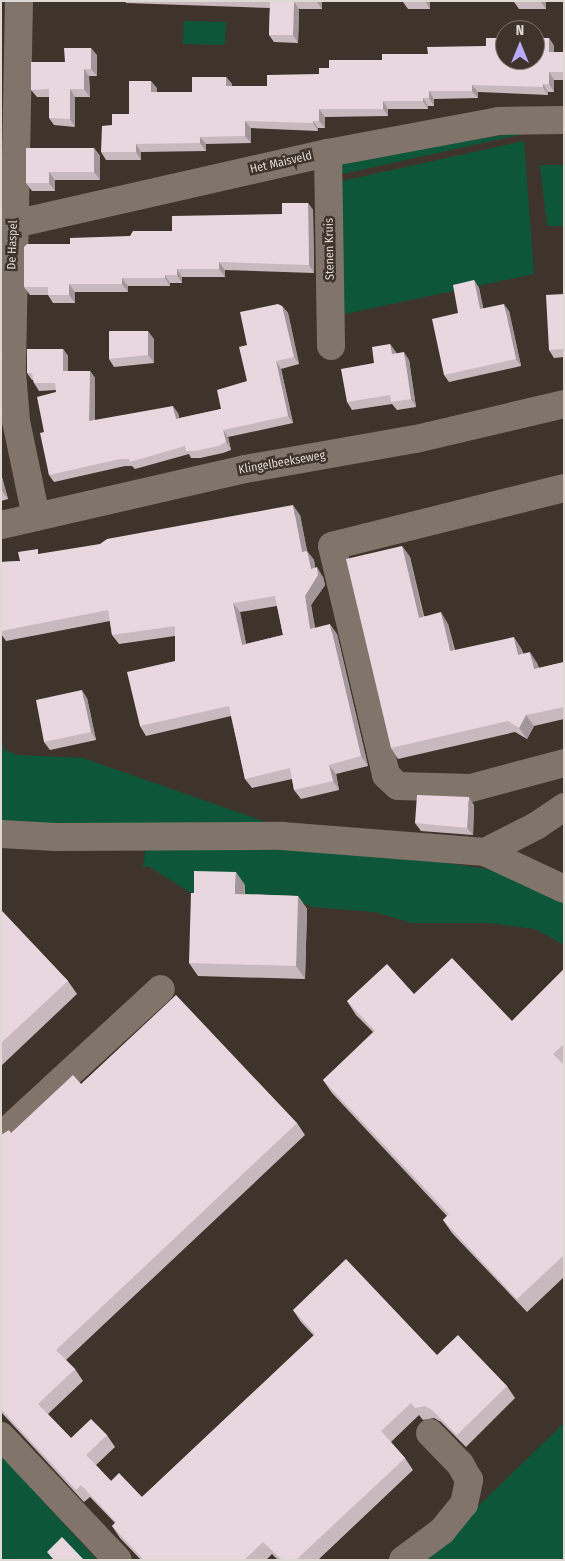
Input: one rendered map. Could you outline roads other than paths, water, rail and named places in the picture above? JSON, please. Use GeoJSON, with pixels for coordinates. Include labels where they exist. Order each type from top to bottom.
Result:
{"type":"FeatureCollection","features":[{"type":"Feature","properties":{"kind":"street","name":"De Haspel"},"geometry":{"type":"LineString","coordinates":[[19,1],[20,100],[7,226],[14,397],[27,483],[36,517]]}},
{"type":"Feature","properties":{"kind":"street","name":"Het Maisveld"},"geometry":{"type":"LineString","coordinates":[[7,226],[328,153],[499,121],[564,120]]}},
{"type":"Feature","properties":{"kind":"street","name":"Stenen Kruis"},"geometry":{"type":"LineString","coordinates":[[328,153],[331,346]]}},
{"type":"Feature","properties":{"kind":"street","name":"Klingelbeekseweg"},"geometry":{"type":"LineString","coordinates":[[1,526],[245,469],[416,438],[564,404]]}},
{"type":"Feature","properties":{"kind":"street"},"geometry":{"type":"LineString","coordinates":[[564,488],[332,546],[386,775],[398,786],[471,788],[564,763]]}},
{"type":"Feature","properties":{"kind":"street"},"geometry":{"type":"LineString","coordinates":[[485,852],[536,826],[564,807]]}},
{"type":"Feature","properties":{"kind":"street"},"geometry":{"type":"LineString","coordinates":[[1,834],[56,837],[282,836],[485,852],[564,889]]}},
{"type":"Feature","properties":{"kind":"street"},"geometry":{"type":"LineString","coordinates":[[1,1136],[161,989]]}},
{"type":"Feature","properties":{"kind":"street"},"geometry":{"type":"LineString","coordinates":[[403,1560],[442,1531],[464,1504],[469,1480],[460,1464],[430,1433]]}},
{"type":"Feature","properties":{"kind":"street"},"geometry":{"type":"LineString","coordinates":[[1,1436],[118,1560]]}}]}
